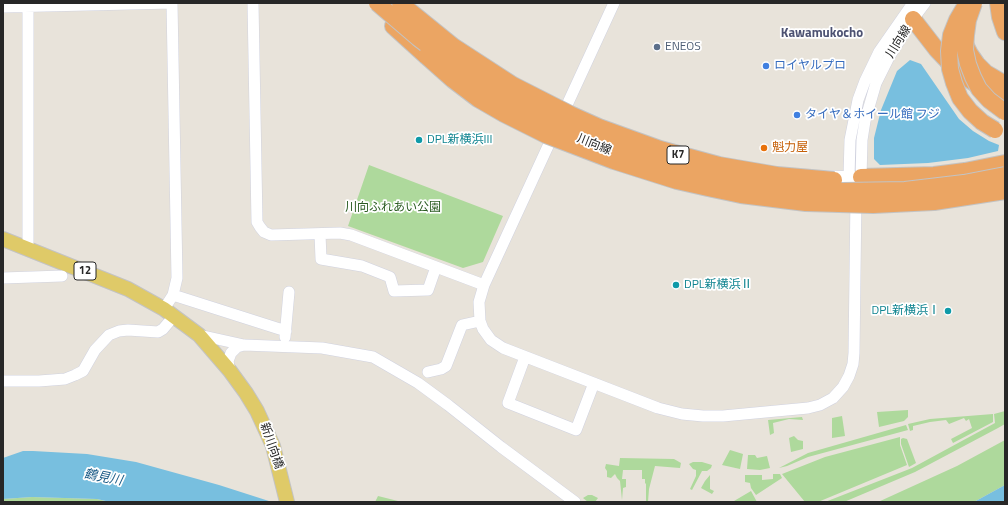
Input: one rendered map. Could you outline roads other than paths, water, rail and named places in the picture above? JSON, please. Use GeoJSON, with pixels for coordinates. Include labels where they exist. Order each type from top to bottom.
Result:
{"type":"FeatureCollection","features":[{"type":"Feature","properties":{"kind":"highway"},"geometry":{"type":"LineString","coordinates":[[370,3],[396,29],[453,80],[478,99],[546,135],[593,154],[652,174],[740,195],[833,204],[873,205],[934,202],[1005,191]]}},
{"type":"Feature","properties":{"kind":"highway","name":"K7"},"geometry":{"type":"LineString","coordinates":[[377,3],[448,61],[526,110],[589,139],[686,171],[716,178],[778,187],[842,191],[912,189],[964,183],[1003,170]]}},
{"type":"Feature","properties":{"kind":"highway"},"geometry":{"type":"LineString","coordinates":[[963,3],[962,31],[965,44],[970,54],[986,73],[1005,84]]}},
{"type":"Feature","properties":{"kind":"highway"},"geometry":{"type":"LineString","coordinates":[[967,3],[957,20],[949,51],[950,69],[954,83],[960,98],[970,111],[982,122],[1005,135]]}},
{"type":"Feature","properties":{"kind":"highway"},"geometry":{"type":"LineString","coordinates":[[974,3],[968,20],[966,35],[968,64],[972,77],[979,89],[989,100],[1005,112]]}},
{"type":"Feature","properties":{"kind":"highway"},"geometry":{"type":"LineString","coordinates":[[998,3],[1000,17],[1005,32]]}},
{"type":"Feature","properties":{"kind":"highway","name":"K7"},"geometry":{"type":"LineString","coordinates":[[408,4],[453,46],[483,66],[541,100],[605,130],[660,150],[719,165],[777,175],[839,181],[905,181],[937,179],[1003,170]]}},
{"type":"Feature","properties":{"kind":"highway"},"geometry":{"type":"LineString","coordinates":[[908,8],[937,50],[958,72],[986,91],[1005,98]]}},
{"type":"Feature","properties":{"kind":"highway"},"geometry":{"type":"LineString","coordinates":[[855,177],[934,175],[965,171],[1003,170]]}},
{"type":"Feature","properties":{"kind":"highway"},"geometry":{"type":"LineString","coordinates":[[856,196],[936,191],[1003,170]]}},
{"type":"Feature","properties":{"kind":"main road","name":"12"},"geometry":{"type":"LineString","coordinates":[[3,239],[128,289],[169,312],[199,335],[230,371]]}},
{"type":"Feature","properties":{"kind":"main road","name":"新川向橋"},"geometry":{"type":"LineString","coordinates":[[230,371],[258,411],[273,446],[287,502]]}},
{"type":"Feature","properties":{"kind":"street"},"geometry":{"type":"LineString","coordinates":[[3,7],[172,3],[177,278],[169,312],[163,329],[158,332],[128,330],[119,331],[109,335],[100,343],[83,371],[65,379],[39,382],[3,380]]}},
{"type":"Feature","properties":{"kind":"street"},"geometry":{"type":"LineString","coordinates":[[253,3],[257,222],[264,232],[271,235],[340,233],[350,235],[484,285]]}},
{"type":"Feature","properties":{"kind":"street","name":"川向線"},"geometry":{"type":"LineString","coordinates":[[370,3],[397,27],[452,70],[504,103],[556,129],[616,154],[693,177],[746,187],[808,194],[856,196],[855,177],[865,121],[876,83],[889,57],[908,8],[925,3]]}},
{"type":"Feature","properties":{"kind":"street"},"geometry":{"type":"LineString","coordinates":[[614,3],[484,285],[479,302],[480,321],[483,329],[491,340],[503,348],[525,357],[658,408],[682,414],[723,416],[808,408],[820,405],[833,398],[843,388],[849,376],[852,364],[856,196]]}},
{"type":"Feature","properties":{"kind":"street","name":"川向線"},"geometry":{"type":"LineString","coordinates":[[408,4],[451,38],[516,82],[566,108],[631,135],[693,154],[750,167],[810,175],[855,177]]}},
{"type":"Feature","properties":{"kind":"street"},"geometry":{"type":"LineString","coordinates":[[28,6],[28,248]]}},
{"type":"Feature","properties":{"kind":"street"},"geometry":{"type":"LineString","coordinates":[[320,234],[321,259],[362,266],[390,277],[394,291],[428,290],[436,267]]}},
{"type":"Feature","properties":{"kind":"street"},"geometry":{"type":"LineString","coordinates":[[3,278],[62,276]]}},
{"type":"Feature","properties":{"kind":"street"},"geometry":{"type":"LineString","coordinates":[[284,347],[289,292]]}},
{"type":"Feature","properties":{"kind":"street"},"geometry":{"type":"LineString","coordinates":[[173,295],[286,331]]}},
{"type":"Feature","properties":{"kind":"street"},"geometry":{"type":"LineString","coordinates":[[428,372],[441,369],[446,366],[462,326],[480,321]]}},
{"type":"Feature","properties":{"kind":"street"},"geometry":{"type":"LineString","coordinates":[[199,335],[244,345],[322,348],[373,357],[418,383],[507,452],[575,502]]}},
{"type":"Feature","properties":{"kind":"street"},"geometry":{"type":"LineString","coordinates":[[230,371],[228,361],[231,352],[237,347],[244,345]]}},
{"type":"Feature","properties":{"kind":"street"},"geometry":{"type":"LineString","coordinates":[[525,357],[508,403],[576,430],[594,383]]}},
{"type":"Feature","properties":{"kind":"water"},"geometry":{"type":"Polygon","coordinates":[[[910,60],[921,64],[959,119],[973,131],[989,141],[999,145],[998,151],[968,158],[928,163],[880,165],[874,159],[874,138],[881,110],[897,71],[910,60]]]}},
{"type":"Feature","properties":{"kind":"water","name":"鶴見川"},"geometry":{"type":"Polygon","coordinates":[[[23,451],[87,454],[136,462],[219,485],[272,502],[110,502],[97,499],[32,497],[3,499],[3,458],[23,451]]]}},
{"type":"Feature","properties":{"kind":"water"},"geometry":{"type":"Polygon","coordinates":[[[1005,485],[1005,502],[974,502],[1005,485]]]}},
{"type":"Feature","properties":{"kind":"place","name":"ENEOS"},"geometry":{"type":"Point","coordinates":[657,47]}},
{"type":"Feature","properties":{"kind":"place","name":"ロイヤルプロ"},"geometry":{"type":"Point","coordinates":[766,66]}},
{"type":"Feature","properties":{"kind":"place","name":"タイヤ＆ホイール館 フジ"},"geometry":{"type":"Point","coordinates":[797,115]}},
{"type":"Feature","properties":{"kind":"place","name":"DPL新横浜III"},"geometry":{"type":"Point","coordinates":[419,140]}},
{"type":"Feature","properties":{"kind":"place","name":"魁力屋"},"geometry":{"type":"Point","coordinates":[764,148]}},
{"type":"Feature","properties":{"kind":"place","name":"DPL新横浜Ⅱ"},"geometry":{"type":"Point","coordinates":[676,285]}},
{"type":"Feature","properties":{"kind":"place","name":"DPL新横浜Ⅰ"},"geometry":{"type":"Point","coordinates":[948,311]}},
{"type":"Feature","properties":{"kind":"district","name":"Kawamukocho"},"geometry":{"type":"Point","coordinates":[822,34]}},
{"type":"Feature","properties":{"kind":"park label","name":"川向ふれあい公園"},"geometry":{"type":"Point","coordinates":[393,208]}}]}
